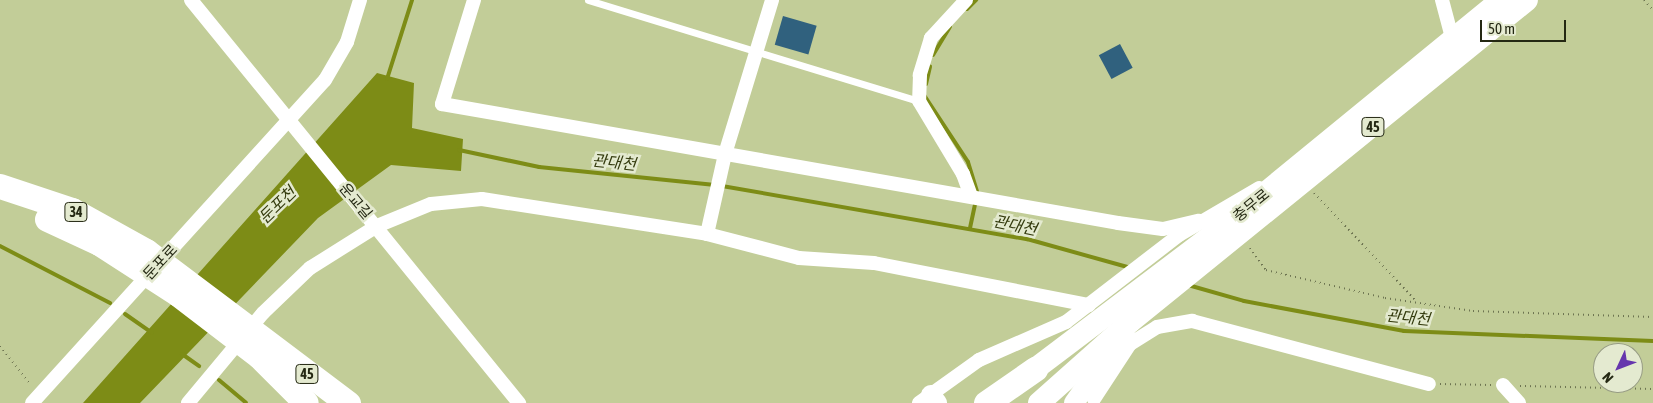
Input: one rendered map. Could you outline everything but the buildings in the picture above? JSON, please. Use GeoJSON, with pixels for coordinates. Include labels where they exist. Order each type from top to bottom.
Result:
{"type":"FeatureCollection","features":[{"type":"Feature","properties":{"kind":"highway","name":"34"},"geometry":{"type":"LineString","coordinates":[[0,186],[72,210],[139,258]]}},
{"type":"Feature","properties":{"kind":"highway","name":"34"},"geometry":{"type":"LineString","coordinates":[[0,202],[139,258],[218,302],[263,350],[306,403]]}},
{"type":"Feature","properties":{"kind":"highway","name":"34"},"geometry":{"type":"LineString","coordinates":[[263,350],[327,403]]}},
{"type":"Feature","properties":{"kind":"highway","name":"45"},"geometry":{"type":"LineString","coordinates":[[263,350],[348,403]]}},
{"type":"Feature","properties":{"kind":"highway","name":"45"},"geometry":{"type":"LineString","coordinates":[[986,403],[1035,369]]}},
{"type":"Feature","properties":{"kind":"main road","name":"충무로"},"geometry":{"type":"LineString","coordinates":[[1457,48],[1502,0]]}},
{"type":"Feature","properties":{"kind":"main road","name":"충무로"},"geometry":{"type":"LineString","coordinates":[[1055,386],[1138,316],[1209,248],[1457,48],[1527,0]]}},
{"type":"Feature","properties":{"kind":"main road","name":"충무로"},"geometry":{"type":"LineString","coordinates":[[1035,369],[1102,302],[1241,233],[1298,178]]}},
{"type":"Feature","properties":{"kind":"main road","name":"45"},"geometry":{"type":"LineString","coordinates":[[263,350],[299,403]]}},
{"type":"Feature","properties":{"kind":"main road","name":"45"},"geometry":{"type":"LineString","coordinates":[[1039,403],[1055,386]]}},
{"type":"Feature","properties":{"kind":"street","name":"운교길"},"geometry":{"type":"LineString","coordinates":[[191,0],[374,222],[519,403]]}},
{"type":"Feature","properties":{"kind":"street","name":"둔포로"},"geometry":{"type":"LineString","coordinates":[[36,399],[326,80],[339,57],[360,0]]}},
{"type":"Feature","properties":{"kind":"street"},"geometry":{"type":"LineString","coordinates":[[474,0],[442,104],[724,157],[1163,229],[1199,221]]}},
{"type":"Feature","properties":{"kind":"street"},"geometry":{"type":"LineString","coordinates":[[709,228],[724,157],[772,0]]}},
{"type":"Feature","properties":{"kind":"street"},"geometry":{"type":"LineString","coordinates":[[966,0],[931,38],[920,75],[920,101],[971,196]]}},
{"type":"Feature","properties":{"kind":"street"},"geometry":{"type":"LineString","coordinates":[[1442,0],[1457,48]]}},
{"type":"Feature","properties":{"kind":"street"},"geometry":{"type":"LineString","coordinates":[[929,400],[979,360],[1066,322],[1102,302],[1178,235],[1199,221],[1298,178]]}},
{"type":"Feature","properties":{"kind":"street"},"geometry":{"type":"LineString","coordinates":[[188,403],[284,292],[327,256],[374,222],[431,204],[482,199],[709,228],[800,258],[874,264],[1102,302]]}},
{"type":"Feature","properties":{"kind":"street"},"geometry":{"type":"LineString","coordinates":[[1074,403],[1138,316]]}},
{"type":"Feature","properties":{"kind":"street"},"geometry":{"type":"LineString","coordinates":[[1093,401],[1130,344],[1157,327],[1192,321],[1429,384]]}},
{"type":"Feature","properties":{"kind":"street"},"geometry":{"type":"LineString","coordinates":[[1093,401],[1107,360]]}},
{"type":"Feature","properties":{"kind":"street","name":"충무로"},"geometry":{"type":"LineString","coordinates":[[994,403],[1035,369]]}},
{"type":"Feature","properties":{"kind":"street"},"geometry":{"type":"LineString","coordinates":[[1503,385],[1519,403]]}},
{"type":"Feature","properties":{"kind":"street","name":"충무로"},"geometry":{"type":"LineString","coordinates":[[1034,403],[1055,386]]}},
{"type":"Feature","properties":{"kind":"lane"},"geometry":{"type":"LineString","coordinates":[[588,0],[920,101]]}},
{"type":"Feature","properties":{"kind":"path"},"geometry":{"type":"LineString","coordinates":[[1644,0],[1653,10]]}},
{"type":"Feature","properties":{"kind":"path"},"geometry":{"type":"LineString","coordinates":[[1298,178],[1417,302]]}},
{"type":"Feature","properties":{"kind":"path"},"geometry":{"type":"LineString","coordinates":[[1241,233],[1266,270],[1417,302],[1473,311],[1653,317]]}},
{"type":"Feature","properties":{"kind":"path"},"geometry":{"type":"LineString","coordinates":[[0,346],[36,399]]}},
{"type":"Feature","properties":{"kind":"path"},"geometry":{"type":"LineString","coordinates":[[1429,384],[1653,389]]}},
{"type":"Feature","properties":{"kind":"water"},"geometry":{"type":"Polygon","coordinates":[[[377,73],[414,83],[412,128],[463,139],[461,171],[391,165],[318,218],[140,403],[83,403],[377,73]]]}},
{"type":"Feature","properties":{"kind":"waterway","name":"둔포천"},"geometry":{"type":"LineString","coordinates":[[387,79],[412,0]]}},
{"type":"Feature","properties":{"kind":"waterway"},"geometry":{"type":"LineString","coordinates":[[967,9],[976,0]]}},
{"type":"Feature","properties":{"kind":"waterway"},"geometry":{"type":"LineString","coordinates":[[933,55],[950,27]]}},
{"type":"Feature","properties":{"kind":"waterway"},"geometry":{"type":"LineString","coordinates":[[926,84],[930,66]]}},
{"type":"Feature","properties":{"kind":"waterway"},"geometry":{"type":"LineString","coordinates":[[924,95],[968,162],[977,192]]}},
{"type":"Feature","properties":{"kind":"waterway","name":"관대천"},"geometry":{"type":"LineString","coordinates":[[459,150],[539,167],[715,185]]}},
{"type":"Feature","properties":{"kind":"waterway","name":"관대천"},"geometry":{"type":"LineString","coordinates":[[722,186],[1027,239],[1131,268]]}},
{"type":"Feature","properties":{"kind":"waterway"},"geometry":{"type":"LineString","coordinates":[[970,228],[975,205]]}},
{"type":"Feature","properties":{"kind":"waterway"},"geometry":{"type":"LineString","coordinates":[[0,246],[110,303]]}},
{"type":"Feature","properties":{"kind":"waterway","name":"관대천"},"geometry":{"type":"LineString","coordinates":[[1188,285],[1244,301],[1404,331],[1653,341]]}},
{"type":"Feature","properties":{"kind":"waterway"},"geometry":{"type":"LineString","coordinates":[[125,314],[152,333]]}},
{"type":"Feature","properties":{"kind":"waterway"},"geometry":{"type":"LineString","coordinates":[[182,354],[199,366]]}},
{"type":"Feature","properties":{"kind":"waterway"},"geometry":{"type":"LineString","coordinates":[[219,380],[246,403]]}}]}
